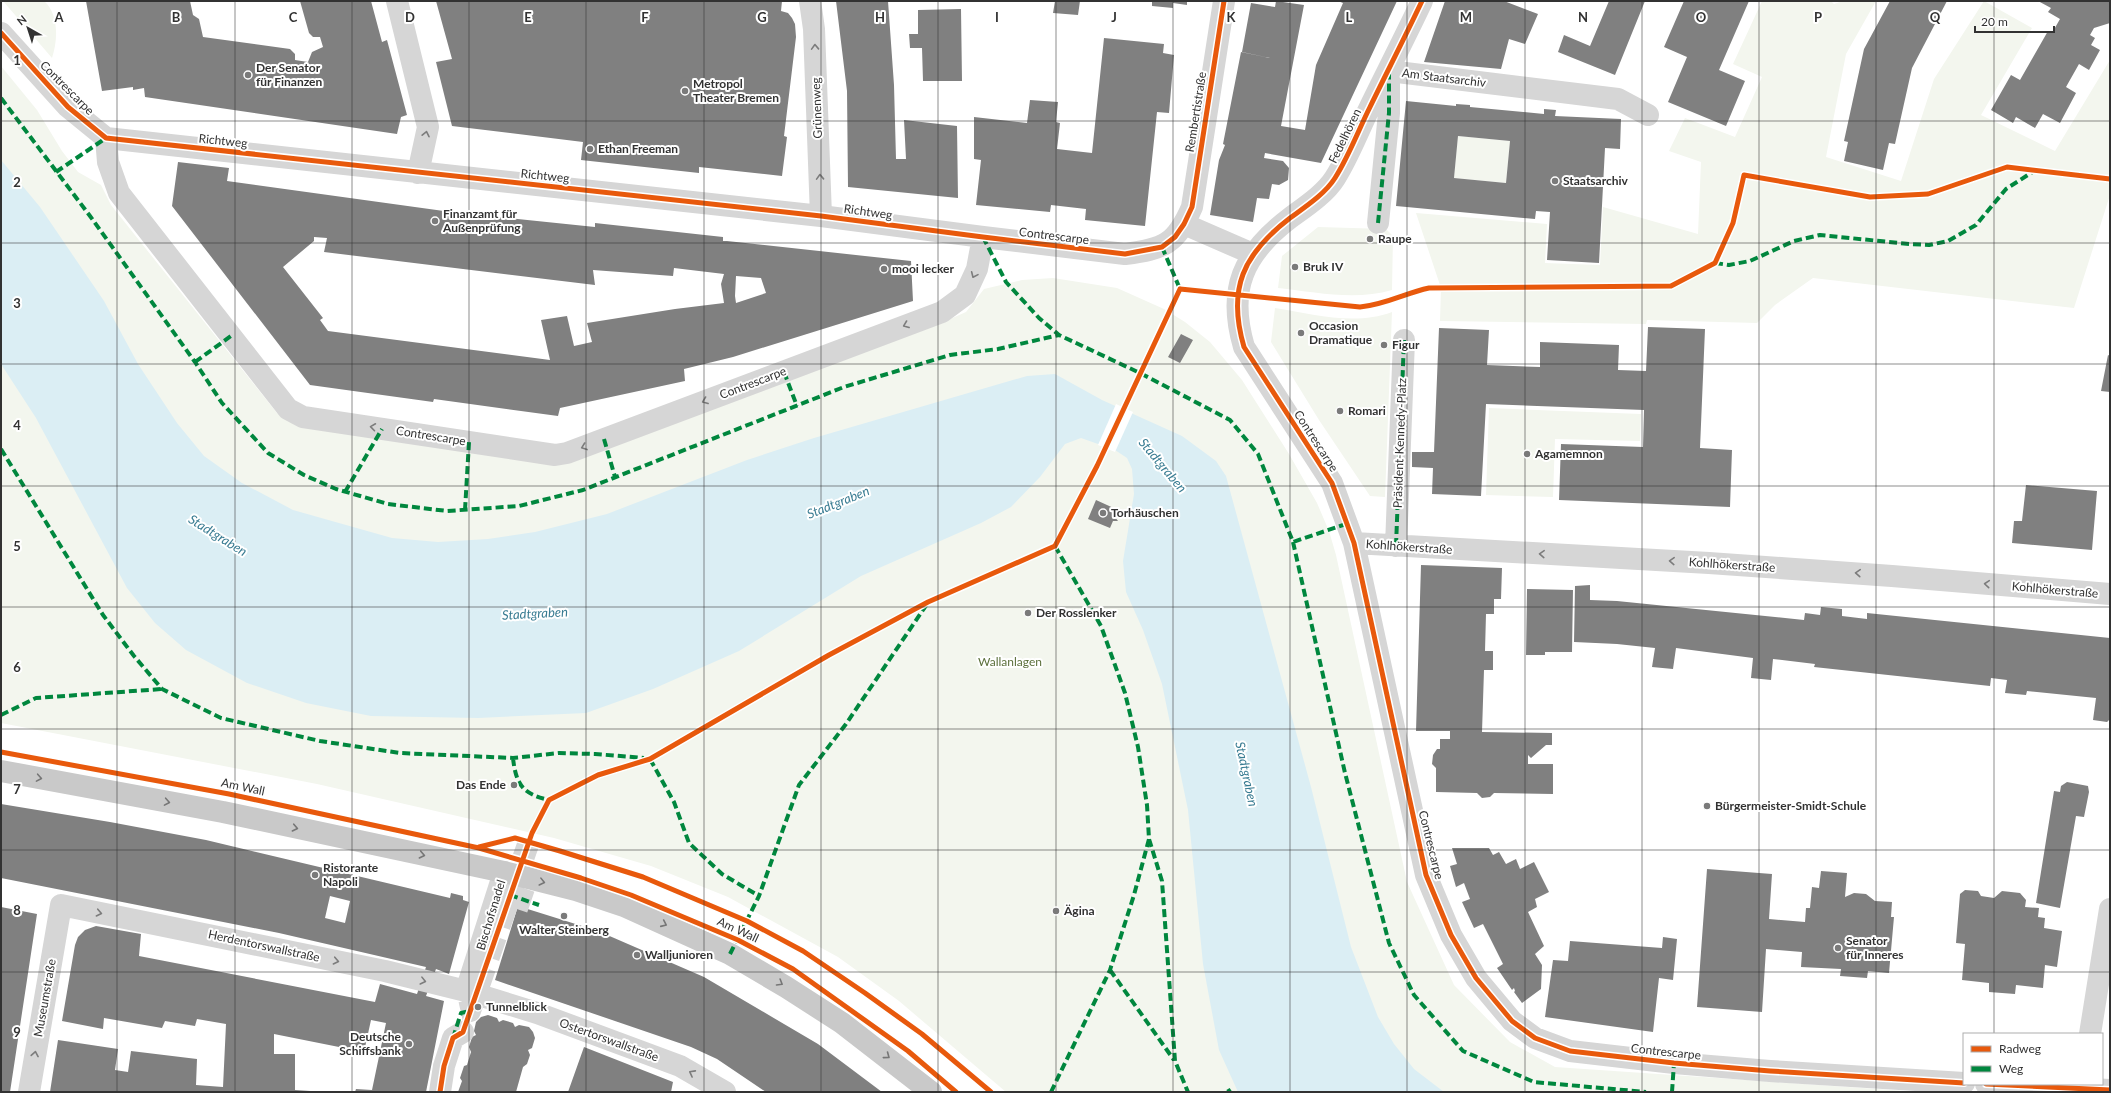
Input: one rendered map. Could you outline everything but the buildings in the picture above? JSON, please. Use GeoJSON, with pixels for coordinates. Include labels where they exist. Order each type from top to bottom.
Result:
{"type":"FeatureCollection","features":[{"type":"Feature","properties":{"kind":"main road","name":"Am Wall"},"geometry":{"type":"LineString","coordinates":[[1,772],[223,812],[504,872],[576,890],[624,906],[730,954],[842,1022],[931,1092]]}},
{"type":"Feature","properties":{"kind":"street"},"geometry":{"type":"LineString","coordinates":[[397,1],[428,127],[418,173]]}},
{"type":"Feature","properties":{"kind":"street","name":"Grünenweg"},"geometry":{"type":"LineString","coordinates":[[810,1],[814,30],[821,216]]}},
{"type":"Feature","properties":{"kind":"street","name":"Rembertistraße"},"geometry":{"type":"LineString","coordinates":[[1184,224],[1192,207],[1224,1]]}},
{"type":"Feature","properties":{"kind":"street","name":"Fedelhören"},"geometry":{"type":"LineString","coordinates":[[1253,254],[1268,235],[1310,204],[1334,180],[1389,71],[1422,1]]}},
{"type":"Feature","properties":{"kind":"street","name":"Contrescarpe"},"geometry":{"type":"LineString","coordinates":[[1,33],[68,107],[106,138],[108,162],[119,193],[288,410],[302,417],[555,455],[567,453],[942,312],[965,295],[977,269],[983,238],[1125,254],[1162,247],[1175,237],[1184,224]]}},
{"type":"Feature","properties":{"kind":"street","name":"Am Staatsarchiv"},"geometry":{"type":"LineString","coordinates":[[1378,223],[1389,113],[1389,71],[1618,99],[1648,115]]}},
{"type":"Feature","properties":{"kind":"street","name":"Richtweg"},"geometry":{"type":"LineString","coordinates":[[106,138],[821,216],[983,238]]}},
{"type":"Feature","properties":{"kind":"street"},"geometry":{"type":"LineString","coordinates":[[1184,224],[1253,254]]}},
{"type":"Feature","properties":{"kind":"street","name":"Contrescarpe"},"geometry":{"type":"LineString","coordinates":[[1253,254],[1240,282],[1237,300],[1238,326],[1244,347],[1332,483],[1354,543],[1426,875],[1451,935],[1476,978],[1512,1021],[1535,1038],[1570,1051],[1674,1063],[1963,1083]]}},
{"type":"Feature","properties":{"kind":"street","name":"Präsident-Kennedy-Platz"},"geometry":{"type":"LineString","coordinates":[[1396,546],[1404,340]]}},
{"type":"Feature","properties":{"kind":"street","name":"Kohlhökerstraße"},"geometry":{"type":"LineString","coordinates":[[1354,543],[1709,563],[1900,576],[2110,594]]}},
{"type":"Feature","properties":{"kind":"street","name":"Bischofsnadel"},"geometry":{"type":"LineString","coordinates":[[466,991],[504,872]]}},
{"type":"Feature","properties":{"kind":"street","name":"Herdentorswallstraße"},"geometry":{"type":"LineString","coordinates":[[61,905],[385,971],[466,991]]}},
{"type":"Feature","properties":{"kind":"street","name":"Museumstraße"},"geometry":{"type":"LineString","coordinates":[[29,1092],[61,905]]}},
{"type":"Feature","properties":{"kind":"street"},"geometry":{"type":"LineString","coordinates":[[2090,1033],[2110,909]]}},
{"type":"Feature","properties":{"kind":"street","name":"Ostertorswallstraße"},"geometry":{"type":"LineString","coordinates":[[466,991],[537,1013],[680,1066],[726,1092]]}},
{"type":"Feature","properties":{"kind":"street"},"geometry":{"type":"LineString","coordinates":[[440,1092],[444,1066],[459,1028]]}},
{"type":"Feature","properties":{"kind":"street"},"geometry":{"type":"LineString","coordinates":[[2018,1085],[2081,1087],[2110,1090]]}},
{"type":"Feature","properties":{"kind":"green space"},"geometry":{"type":"Polygon","coordinates":[[[3,1],[44,1],[49,6],[55,20],[56,28],[52,58],[3,1]]]}},
{"type":"Feature","properties":{"kind":"green space"},"geometry":{"type":"Polygon","coordinates":[[[1762,1],[1831,1],[1834,4],[1843,1],[1876,1],[1846,54],[1826,157],[1901,181],[1934,79],[1984,1],[2032,28],[1981,115],[2055,151],[2110,60],[2110,195],[2074,308],[1813,278],[1775,305],[1757,323],[1647,320],[1646,324],[1440,321],[1441,288],[1416,213],[1547,224],[1545,263],[1600,265],[1603,207],[1698,234],[1701,162],[1669,151],[1685,118],[1735,137],[1762,77],[1733,64],[1762,1]]]}},
{"type":"Feature","properties":{"kind":"green space","name":"Wallanlagen"},"geometry":{"type":"Polygon","coordinates":[[[1,66],[37,110],[62,151],[78,172],[101,185],[111,205],[277,413],[303,425],[518,459],[941,323],[966,312],[984,289],[1022,280],[1053,278],[1117,288],[1164,309],[1185,322],[1210,342],[1242,380],[1289,454],[1317,503],[1329,531],[1336,555],[1407,882],[1454,985],[1510,1042],[1555,1067],[1921,1092],[1006,1092],[899,1001],[838,957],[728,897],[651,866],[554,838],[317,784],[1,723],[1,66]]]}},
{"type":"Feature","properties":{"kind":"green space"},"geometry":{"type":"Polygon","coordinates":[[[1458,136],[1510,141],[1506,183],[1454,178],[1458,136]]]}},
{"type":"Feature","properties":{"kind":"green space"},"geometry":{"type":"Polygon","coordinates":[[[1318,227],[1386,229],[1393,236],[1392,290],[1364,295],[1335,295],[1278,288],[1282,256],[1318,227]]]}},
{"type":"Feature","properties":{"kind":"green space"},"geometry":{"type":"Polygon","coordinates":[[[1275,308],[1334,318],[1363,318],[1392,312],[1385,497],[1370,496],[1319,420],[1271,342],[1275,308]]]}},
{"type":"Feature","properties":{"kind":"green space"},"geometry":{"type":"Polygon","coordinates":[[[1489,408],[1641,414],[1640,441],[1555,439],[1553,497],[1486,495],[1489,408]]]}},
{"type":"Feature","properties":{"kind":"water","name":"Stadtgraben"},"geometry":{"type":"Polygon","coordinates":[[[1,160],[40,207],[104,301],[138,364],[177,423],[204,456],[242,483],[293,510],[392,538],[438,542],[488,539],[535,532],[607,514],[747,460],[814,438],[1027,376],[1055,374],[1102,400],[1182,436],[1216,461],[1226,476],[1311,787],[1351,947],[1378,1017],[1394,1044],[1414,1069],[1444,1092],[1238,1092],[1219,1050],[1203,964],[1188,810],[1162,684],[1143,630],[1126,592],[1123,561],[1134,494],[1132,469],[1127,458],[1115,450],[1081,438],[1065,444],[1040,477],[1011,507],[981,523],[861,576],[739,651],[653,689],[586,713],[478,718],[371,716],[306,703],[247,683],[186,650],[155,623],[127,588],[36,418],[1,364],[1,160]]]}},
{"type":"Feature","properties":{"kind":"pier"},"geometry":{"type":"Polygon","coordinates":[[[1116,404],[1133,412],[1115,452],[1098,445],[1116,404]]]}},
{"type":"Feature","properties":{"kind":"tunnel"},"geometry":{"type":"LineString","coordinates":[[461,1013],[470,1011],[532,833]]}},
{"type":"Feature","properties":{"kind":"tunnel"},"geometry":{"type":"LineString","coordinates":[[510,895],[539,905]]}},
{"type":"Feature","properties":{"kind":"marked path"},"geometry":{"type":"LineString","coordinates":[[1378,223],[1389,113],[1389,74]]}},
{"type":"Feature","properties":{"kind":"marked path"},"geometry":{"type":"LineString","coordinates":[[1,98],[90,216],[195,362],[222,403],[268,453],[304,475],[336,489],[388,504],[447,511],[519,506],[583,490],[844,387],[950,355],[998,349],[1059,335]]}},
{"type":"Feature","properties":{"kind":"marked path"},"geometry":{"type":"LineString","coordinates":[[56,172],[106,138]]}},
{"type":"Feature","properties":{"kind":"marked path"},"geometry":{"type":"LineString","coordinates":[[1715,263],[1729,265],[1750,261],[1794,241],[1820,235],[1929,245],[1948,241],[1976,225],[2006,189],[2034,171]]}},
{"type":"Feature","properties":{"kind":"marked path"},"geometry":{"type":"LineString","coordinates":[[983,237],[1006,282],[1039,318],[1059,335],[1140,373],[1230,420],[1258,454],[1293,542],[1346,524]]}},
{"type":"Feature","properties":{"kind":"marked path"},"geometry":{"type":"LineString","coordinates":[[1162,247],[1180,289]]}},
{"type":"Feature","properties":{"kind":"marked path"},"geometry":{"type":"LineString","coordinates":[[195,362],[231,336]]}},
{"type":"Feature","properties":{"kind":"marked path"},"geometry":{"type":"LineString","coordinates":[[1396,546],[1404,340]]}},
{"type":"Feature","properties":{"kind":"marked path"},"geometry":{"type":"LineString","coordinates":[[784,372],[797,406]]}},
{"type":"Feature","properties":{"kind":"marked path"},"geometry":{"type":"LineString","coordinates":[[345,492],[382,429]]}},
{"type":"Feature","properties":{"kind":"marked path"},"geometry":{"type":"LineString","coordinates":[[604,439],[615,477]]}},
{"type":"Feature","properties":{"kind":"marked path"},"geometry":{"type":"LineString","coordinates":[[465,510],[469,442]]}},
{"type":"Feature","properties":{"kind":"marked path"},"geometry":{"type":"LineString","coordinates":[[1,449],[103,615],[134,656],[162,689],[221,718],[320,741],[400,753],[513,758],[559,753],[644,758]]}},
{"type":"Feature","properties":{"kind":"marked path"},"geometry":{"type":"LineString","coordinates":[[1293,542],[1345,773],[1389,943],[1414,995],[1463,1051],[1534,1082],[1646,1092]]}},
{"type":"Feature","properties":{"kind":"marked path"},"geometry":{"type":"LineString","coordinates":[[1055,546],[1101,626],[1125,693],[1138,747],[1147,805],[1149,839],[1162,881],[1175,1061],[1188,1092]]}},
{"type":"Feature","properties":{"kind":"marked path"},"geometry":{"type":"LineString","coordinates":[[730,954],[759,896],[799,785],[846,724],[927,604]]}},
{"type":"Feature","properties":{"kind":"marked path"},"geometry":{"type":"LineString","coordinates":[[1,715],[36,698],[162,689]]}},
{"type":"Feature","properties":{"kind":"marked path"},"geometry":{"type":"LineString","coordinates":[[513,758],[516,775],[522,787],[533,795],[549,800]]}},
{"type":"Feature","properties":{"kind":"marked path"},"geometry":{"type":"LineString","coordinates":[[650,759],[674,802],[689,843],[722,874],[759,896]]}},
{"type":"Feature","properties":{"kind":"marked path"},"geometry":{"type":"LineString","coordinates":[[1051,1092],[1110,970],[1134,895],[1149,839]]}},
{"type":"Feature","properties":{"kind":"marked path"},"geometry":{"type":"LineString","coordinates":[[510,895],[539,905]]}},
{"type":"Feature","properties":{"kind":"marked path"},"geometry":{"type":"LineString","coordinates":[[1110,970],[1174,1060]]}},
{"type":"Feature","properties":{"kind":"marked path"},"geometry":{"type":"LineString","coordinates":[[453,1038],[461,1013],[470,1011],[471,1008]]}},
{"type":"Feature","properties":{"kind":"marked path"},"geometry":{"type":"LineString","coordinates":[[1672,1092],[1674,1063]]}},
{"type":"Feature","properties":{"kind":"cycle path"},"geometry":{"type":"LineString","coordinates":[[1,33],[68,107],[106,138],[821,216],[1125,254],[1162,247],[1175,237],[1184,224],[1192,207],[1224,1]]}},
{"type":"Feature","properties":{"kind":"cycle path"},"geometry":{"type":"LineString","coordinates":[[1422,1],[1340,170],[1331,184],[1320,195],[1274,232],[1250,259],[1243,274],[1237,307],[1239,326],[1244,347],[1332,483],[1354,543],[1426,875],[1451,935],[1476,978],[1512,1021],[1535,1038],[1570,1051],[1674,1063],[1770,1071],[1963,1083]]}},
{"type":"Feature","properties":{"kind":"cycle path"},"geometry":{"type":"LineString","coordinates":[[1180,289],[1360,307],[1378,304],[1429,288],[1671,286],[1715,263],[1733,223],[1744,175],[1870,197],[1928,194],[2007,167],[2110,179]]}},
{"type":"Feature","properties":{"kind":"cycle path"},"geometry":{"type":"LineString","coordinates":[[440,1092],[444,1066],[453,1038],[463,1032],[532,833],[549,800],[598,775],[650,759],[829,655],[928,602],[1055,546],[1097,466],[1180,289]]}},
{"type":"Feature","properties":{"kind":"cycle path"},"geometry":{"type":"LineString","coordinates":[[1,752],[229,794],[479,848],[581,878],[631,895],[738,940],[793,969],[908,1051],[956,1092]]}},
{"type":"Feature","properties":{"kind":"cycle path"},"geometry":{"type":"LineString","coordinates":[[479,847],[515,838],[643,877],[747,921],[803,951],[865,993],[922,1034],[991,1092]]}},
{"type":"Feature","properties":{"kind":"cycle path"},"geometry":{"type":"LineString","coordinates":[[2007,1085],[2110,1090]]}},
{"type":"Feature","properties":{"kind":"place","name":"Der Senator für Finanzen"},"geometry":{"type":"Point","coordinates":[248,75]}},
{"type":"Feature","properties":{"kind":"place","name":"Metropol Theater Bremen"},"geometry":{"type":"Point","coordinates":[685,91]}},
{"type":"Feature","properties":{"kind":"place","name":"Ethan Freeman"},"geometry":{"type":"Point","coordinates":[590,149]}},
{"type":"Feature","properties":{"kind":"place","name":"Staatsarchiv"},"geometry":{"type":"Point","coordinates":[1555,181]}},
{"type":"Feature","properties":{"kind":"place","name":"Finanzamt für Außenprüfung"},"geometry":{"type":"Point","coordinates":[435,221]}},
{"type":"Feature","properties":{"kind":"place","name":"Raupe"},"geometry":{"type":"Point","coordinates":[1370,239]}},
{"type":"Feature","properties":{"kind":"place","name":"Bruk IV"},"geometry":{"type":"Point","coordinates":[1295,267]}},
{"type":"Feature","properties":{"kind":"place","name":"mooi lecker"},"geometry":{"type":"Point","coordinates":[884,269]}},
{"type":"Feature","properties":{"kind":"place","name":"Occasion Dramatique"},"geometry":{"type":"Point","coordinates":[1301,333]}},
{"type":"Feature","properties":{"kind":"place","name":"Figur"},"geometry":{"type":"Point","coordinates":[1384,345]}},
{"type":"Feature","properties":{"kind":"place","name":"Romari"},"geometry":{"type":"Point","coordinates":[1340,411]}},
{"type":"Feature","properties":{"kind":"place","name":"Agamemnon"},"geometry":{"type":"Point","coordinates":[1527,454]}},
{"type":"Feature","properties":{"kind":"place","name":"Torhäuschen"},"geometry":{"type":"Point","coordinates":[1103,513]}},
{"type":"Feature","properties":{"kind":"place","name":"Der Rosslenker"},"geometry":{"type":"Point","coordinates":[1028,613]}},
{"type":"Feature","properties":{"kind":"place","name":"Das Ende"},"geometry":{"type":"Point","coordinates":[514,785]}},
{"type":"Feature","properties":{"kind":"place","name":"Bürgermeister-Smidt-Schule"},"geometry":{"type":"Point","coordinates":[1707,806]}},
{"type":"Feature","properties":{"kind":"place","name":"Ristorante Napoli"},"geometry":{"type":"Point","coordinates":[315,875]}},
{"type":"Feature","properties":{"kind":"place","name":"Ägina"},"geometry":{"type":"Point","coordinates":[1056,911]}},
{"type":"Feature","properties":{"kind":"place","name":"Walter Steinberg"},"geometry":{"type":"Point","coordinates":[564,916]}},
{"type":"Feature","properties":{"kind":"place","name":"Senator für Inneres"},"geometry":{"type":"Point","coordinates":[1838,948]}},
{"type":"Feature","properties":{"kind":"place","name":"Walljunioren"},"geometry":{"type":"Point","coordinates":[637,955]}},
{"type":"Feature","properties":{"kind":"place","name":"Tunnelblick"},"geometry":{"type":"Point","coordinates":[478,1007]}},
{"type":"Feature","properties":{"kind":"place","name":"Deutsche Schiffsbank"},"geometry":{"type":"Point","coordinates":[409,1044]}}]}
